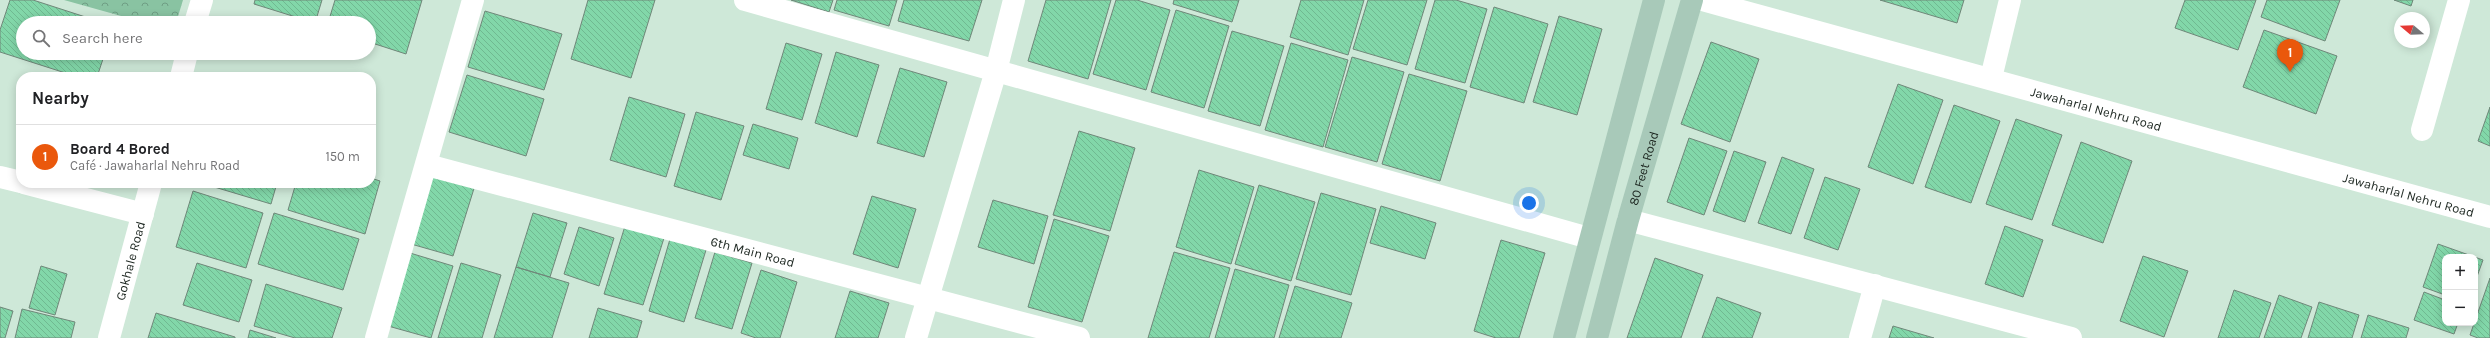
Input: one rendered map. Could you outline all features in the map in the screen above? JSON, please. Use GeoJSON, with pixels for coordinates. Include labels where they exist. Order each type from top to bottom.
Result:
{"type":"FeatureCollection","features":[{"type":"Feature","properties":{"kind":"main road"},"geometry":{"type":"LineString","coordinates":[[1564,338],[1589,238],[1654,0]]}},
{"type":"Feature","properties":{"kind":"main road","name":"80 Feet Road"},"geometry":{"type":"LineString","coordinates":[[1597,338],[1628,220],[1692,0]]}},
{"type":"Feature","properties":{"kind":"street"},"geometry":{"type":"LineString","coordinates":[[197,16],[202,0]]}},
{"type":"Feature","properties":{"kind":"street"},"geometry":{"type":"LineString","coordinates":[[376,338],[427,165],[473,0]]}},
{"type":"Feature","properties":{"kind":"street"},"geometry":{"type":"LineString","coordinates":[[745,0],[1589,238]]}},
{"type":"Feature","properties":{"kind":"street"},"geometry":{"type":"LineString","coordinates":[[916,338],[996,71],[1014,0]]}},
{"type":"Feature","properties":{"kind":"street","name":"Jawaharlal Nehru Road"},"geometry":{"type":"LineString","coordinates":[[1702,0],[1991,78],[2490,217]]}},
{"type":"Feature","properties":{"kind":"street"},"geometry":{"type":"LineString","coordinates":[[1991,78],[2010,0]]}},
{"type":"Feature","properties":{"kind":"street"},"geometry":{"type":"LineString","coordinates":[[2422,130],[2459,0]]}},
{"type":"Feature","properties":{"kind":"street"},"geometry":{"type":"LineString","coordinates":[[181,72],[185,60]]}},
{"type":"Feature","properties":{"kind":"street","name":"6th Main Road"},"geometry":{"type":"LineString","coordinates":[[427,165],[1079,338]]}},
{"type":"Feature","properties":{"kind":"street"},"geometry":{"type":"LineString","coordinates":[[0,177],[16,181]]}},
{"type":"Feature","properties":{"kind":"street"},"geometry":{"type":"LineString","coordinates":[[43,188],[143,214]]}},
{"type":"Feature","properties":{"kind":"street","name":"Gokhale Road"},"geometry":{"type":"LineString","coordinates":[[109,338],[150,188]]}},
{"type":"Feature","properties":{"kind":"street"},"geometry":{"type":"LineString","coordinates":[[1628,220],[1875,284],[2071,338]]}},
{"type":"Feature","properties":{"kind":"street"},"geometry":{"type":"LineString","coordinates":[[1860,338],[1875,284]]}},
{"type":"Feature","properties":{"kind":"green space"},"geometry":{"type":"Polygon","coordinates":[[[64,0],[183,0],[178,16],[121,16],[64,0]]]}},
{"type":"Feature","properties":{"kind":"building"},"geometry":{"type":"Polygon","coordinates":[[[10,0],[33,0],[82,16],[16,16],[16,57],[0,52],[0,30],[10,0]]]}},
{"type":"Feature","properties":{"kind":"building"},"geometry":{"type":"Polygon","coordinates":[[[255,0],[322,0],[317,16],[293,16],[254,4],[255,0]]]}},
{"type":"Feature","properties":{"kind":"building"},"geometry":{"type":"Polygon","coordinates":[[[335,0],[422,0],[406,54],[376,44],[376,16],[330,16],[335,0]]]}},
{"type":"Feature","properties":{"kind":"building"},"geometry":{"type":"Polygon","coordinates":[[[588,0],[655,0],[631,78],[571,59],[588,0]]]}},
{"type":"Feature","properties":{"kind":"building"},"geometry":{"type":"Polygon","coordinates":[[[791,0],[833,0],[829,12],[791,0]]]}},
{"type":"Feature","properties":{"kind":"building"},"geometry":{"type":"Polygon","coordinates":[[[837,0],[897,0],[889,26],[834,10],[837,0]]]}},
{"type":"Feature","properties":{"kind":"building"},"geometry":{"type":"Polygon","coordinates":[[[904,0],[982,0],[969,41],[898,21],[904,0]]]}},
{"type":"Feature","properties":{"kind":"building"},"geometry":{"type":"Polygon","coordinates":[[[1046,0],[1111,0],[1088,79],[1028,61],[1046,0]]]}},
{"type":"Feature","properties":{"kind":"building"},"geometry":{"type":"Polygon","coordinates":[[[1116,0],[1137,0],[1170,10],[1146,90],[1093,74],[1116,0]]]}},
{"type":"Feature","properties":{"kind":"building"},"geometry":{"type":"Polygon","coordinates":[[[1174,0],[1239,0],[1232,22],[1173,4],[1174,0]]]}},
{"type":"Feature","properties":{"kind":"building"},"geometry":{"type":"Polygon","coordinates":[[[1301,0],[1364,0],[1348,55],[1290,37],[1301,0]]]}},
{"type":"Feature","properties":{"kind":"building"},"geometry":{"type":"Polygon","coordinates":[[[1368,0],[1427,0],[1407,65],[1353,49],[1368,0]]]}},
{"type":"Feature","properties":{"kind":"building"},"geometry":{"type":"Polygon","coordinates":[[[1435,0],[1456,0],[1487,9],[1465,83],[1415,69],[1435,0]]]}},
{"type":"Feature","properties":{"kind":"building"},"geometry":{"type":"Polygon","coordinates":[[[1880,0],[1964,0],[1957,23],[1880,0]]]}},
{"type":"Feature","properties":{"kind":"building"},"geometry":{"type":"Polygon","coordinates":[[[2185,0],[2256,0],[2238,50],[2175,28],[2185,0]]]}},
{"type":"Feature","properties":{"kind":"building"},"geometry":{"type":"Polygon","coordinates":[[[2267,0],[2340,0],[2325,41],[2261,17],[2267,0]]]}},
{"type":"Feature","properties":{"kind":"building"},"geometry":{"type":"Polygon","coordinates":[[[2394,0],[2413,0],[2411,6],[2394,0]]]}},
{"type":"Feature","properties":{"kind":"building"},"geometry":{"type":"Polygon","coordinates":[[[1494,7],[1548,24],[1524,103],[1470,87],[1494,7]]]}},
{"type":"Feature","properties":{"kind":"building"},"geometry":{"type":"Polygon","coordinates":[[[1176,10],[1229,26],[1204,108],[1151,92],[1176,10]]]}},
{"type":"Feature","properties":{"kind":"building"},"geometry":{"type":"Polygon","coordinates":[[[485,11],[562,34],[544,90],[468,67],[485,11]]]}},
{"type":"Feature","properties":{"kind":"building"},"geometry":{"type":"Polygon","coordinates":[[[1559,16],[1602,29],[1577,115],[1533,102],[1559,16]]]}},
{"type":"Feature","properties":{"kind":"building"},"geometry":{"type":"Polygon","coordinates":[[[2264,30],[2337,56],[2316,114],[2243,87],[2264,30]]]}},
{"type":"Feature","properties":{"kind":"building"},"geometry":{"type":"Polygon","coordinates":[[[1232,31],[1284,46],[1260,126],[1208,111],[1232,31]]]}},
{"type":"Feature","properties":{"kind":"building"},"geometry":{"type":"Polygon","coordinates":[[[1711,42],[1759,59],[1730,142],[1681,124],[1711,42]]]}},
{"type":"Feature","properties":{"kind":"building"},"geometry":{"type":"Polygon","coordinates":[[[786,43],[822,54],[802,120],[766,109],[786,43]]]}},
{"type":"Feature","properties":{"kind":"building"},"geometry":{"type":"Polygon","coordinates":[[[1291,43],[1348,60],[1323,147],[1265,130],[1291,43]]]}},
{"type":"Feature","properties":{"kind":"building"},"geometry":{"type":"Polygon","coordinates":[[[836,52],[879,65],[857,137],[815,123],[836,52]]]}},
{"type":"Feature","properties":{"kind":"building"},"geometry":{"type":"Polygon","coordinates":[[[1352,57],[1404,72],[1377,162],[1325,147],[1352,57]]]}},
{"type":"Feature","properties":{"kind":"building"},"geometry":{"type":"Polygon","coordinates":[[[25,60],[103,60],[99,72],[62,72],[25,60]]]}},
{"type":"Feature","properties":{"kind":"building"},"geometry":{"type":"Polygon","coordinates":[[[900,68],[947,82],[924,157],[877,143],[900,68]]]}},
{"type":"Feature","properties":{"kind":"building"},"geometry":{"type":"Polygon","coordinates":[[[1409,74],[1467,91],[1440,181],[1382,164],[1409,74]]]}},
{"type":"Feature","properties":{"kind":"building"},"geometry":{"type":"Polygon","coordinates":[[[467,75],[544,99],[526,156],[449,132],[467,75]]]}},
{"type":"Feature","properties":{"kind":"building"},"geometry":{"type":"Polygon","coordinates":[[[1898,84],[1943,100],[1913,184],[1868,167],[1898,84]]]}},
{"type":"Feature","properties":{"kind":"building"},"geometry":{"type":"Polygon","coordinates":[[[629,97],[685,114],[666,177],[610,160],[629,97]]]}},
{"type":"Feature","properties":{"kind":"building"},"geometry":{"type":"Polygon","coordinates":[[[1954,105],[2000,121],[1971,203],[1925,187],[1954,105]]]}},
{"type":"Feature","properties":{"kind":"building"},"geometry":{"type":"Polygon","coordinates":[[[2490,107],[2490,146],[2478,141],[2490,107]]]}},
{"type":"Feature","properties":{"kind":"building"},"geometry":{"type":"Polygon","coordinates":[[[696,112],[744,126],[721,200],[674,186],[696,112]]]}},
{"type":"Feature","properties":{"kind":"building"},"geometry":{"type":"Polygon","coordinates":[[[2016,119],[2062,135],[2032,220],[1986,204],[2016,119]]]}},
{"type":"Feature","properties":{"kind":"building"},"geometry":{"type":"Polygon","coordinates":[[[753,124],[798,138],[789,169],[743,155],[753,124]]]}},
{"type":"Feature","properties":{"kind":"building"},"geometry":{"type":"Polygon","coordinates":[[[1079,131],[1135,148],[1110,231],[1053,215],[1079,131]]]}},
{"type":"Feature","properties":{"kind":"building"},"geometry":{"type":"Polygon","coordinates":[[[1689,138],[1727,151],[1704,215],[1667,202],[1689,138]]]}},
{"type":"Feature","properties":{"kind":"building"},"geometry":{"type":"Polygon","coordinates":[[[2081,142],[2132,161],[2103,243],[2052,225],[2081,142]]]}},
{"type":"Feature","properties":{"kind":"building"},"geometry":{"type":"Polygon","coordinates":[[[1734,151],[1766,162],[1745,222],[1713,211],[1734,151]]]}},
{"type":"Feature","properties":{"kind":"building"},"geometry":{"type":"Polygon","coordinates":[[[1782,157],[1814,169],[1791,234],[1758,223],[1782,157]]]}},
{"type":"Feature","properties":{"kind":"building"},"geometry":{"type":"Polygon","coordinates":[[[434,169],[476,182],[453,256],[411,244],[434,169]]]}},
{"type":"Feature","properties":{"kind":"building"},"geometry":{"type":"Polygon","coordinates":[[[1199,170],[1254,187],[1231,264],[1176,247],[1199,170]]]}},
{"type":"Feature","properties":{"kind":"building"},"geometry":{"type":"Polygon","coordinates":[[[1825,177],[1860,189],[1838,250],[1804,238],[1825,177]]]}},
{"type":"Feature","properties":{"kind":"building"},"geometry":{"type":"Polygon","coordinates":[[[376,180],[380,181],[365,234],[288,210],[295,188],[376,188],[376,180]]]}},
{"type":"Feature","properties":{"kind":"building"},"geometry":{"type":"Polygon","coordinates":[[[1259,185],[1315,202],[1291,281],[1235,264],[1259,185]]]}},
{"type":"Feature","properties":{"kind":"building"},"geometry":{"type":"Polygon","coordinates":[[[218,188],[276,188],[271,204],[218,188]]]}},
{"type":"Feature","properties":{"kind":"building"},"geometry":{"type":"Polygon","coordinates":[[[193,191],[263,213],[246,268],[176,247],[193,191]]]}},
{"type":"Feature","properties":{"kind":"building"},"geometry":{"type":"Polygon","coordinates":[[[1321,193],[1376,209],[1351,295],[1296,279],[1321,193]]]}},
{"type":"Feature","properties":{"kind":"building"},"geometry":{"type":"Polygon","coordinates":[[[872,196],[916,209],[898,268],[853,254],[872,196]]]}},
{"type":"Feature","properties":{"kind":"building"},"geometry":{"type":"Polygon","coordinates":[[[993,200],[1048,216],[1034,264],[978,247],[993,200]]]}},
{"type":"Feature","properties":{"kind":"building"},"geometry":{"type":"Polygon","coordinates":[[[1381,206],[1436,223],[1425,259],[1370,243],[1381,206]]]}},
{"type":"Feature","properties":{"kind":"building"},"geometry":{"type":"Polygon","coordinates":[[[274,213],[359,239],[343,290],[258,264],[274,213]]]}},
{"type":"Feature","properties":{"kind":"building"},"geometry":{"type":"Polygon","coordinates":[[[533,213],[567,223],[550,277],[516,267],[533,213]]]}},
{"type":"Feature","properties":{"kind":"building"},"geometry":{"type":"Polygon","coordinates":[[[1054,219],[1109,236],[1082,322],[1028,307],[1054,219]]]}},
{"type":"Feature","properties":{"kind":"building"},"geometry":{"type":"Polygon","coordinates":[[[625,226],[664,238],[643,305],[604,294],[625,226]]]}},
{"type":"Feature","properties":{"kind":"building"},"geometry":{"type":"Polygon","coordinates":[[[2005,226],[2043,240],[2023,297],[1985,284],[2005,226]]]}},
{"type":"Feature","properties":{"kind":"building"},"geometry":{"type":"Polygon","coordinates":[[[579,227],[614,238],[599,286],[564,274],[579,227]]]}},
{"type":"Feature","properties":{"kind":"building"},"geometry":{"type":"Polygon","coordinates":[[[670,239],[706,250],[684,322],[649,311],[670,239]]]}},
{"type":"Feature","properties":{"kind":"building"},"geometry":{"type":"Polygon","coordinates":[[[1501,240],[1545,253],[1519,338],[1496,338],[1474,331],[1501,240]]]}},
{"type":"Feature","properties":{"kind":"building"},"geometry":{"type":"Polygon","coordinates":[[[2438,244],[2466,254],[2442,254],[2442,294],[2423,287],[2438,244]]]}},
{"type":"Feature","properties":{"kind":"building"},"geometry":{"type":"Polygon","coordinates":[[[715,252],[752,263],[732,329],[695,318],[715,252]]]}},
{"type":"Feature","properties":{"kind":"building"},"geometry":{"type":"Polygon","coordinates":[[[1174,252],[1230,268],[1209,338],[1148,338],[1174,252]]]}},
{"type":"Feature","properties":{"kind":"building"},"geometry":{"type":"Polygon","coordinates":[[[410,253],[453,266],[431,338],[388,326],[410,253]]]}},
{"type":"Feature","properties":{"kind":"building"},"geometry":{"type":"Polygon","coordinates":[[[2143,256],[2188,271],[2164,337],[2120,321],[2143,256]]]}},
{"type":"Feature","properties":{"kind":"building"},"geometry":{"type":"Polygon","coordinates":[[[1655,258],[1703,275],[1681,338],[1627,338],[1655,258]]]}},
{"type":"Feature","properties":{"kind":"building"},"geometry":{"type":"Polygon","coordinates":[[[2478,258],[2483,260],[2478,274],[2478,258]]]}},
{"type":"Feature","properties":{"kind":"building"},"geometry":{"type":"Polygon","coordinates":[[[197,263],[252,280],[239,322],[183,305],[197,263]]]}},
{"type":"Feature","properties":{"kind":"building"},"geometry":{"type":"Polygon","coordinates":[[[461,263],[501,275],[482,338],[438,338],[461,263]]]}},
{"type":"Feature","properties":{"kind":"building"},"geometry":{"type":"Polygon","coordinates":[[[41,266],[67,274],[55,315],[29,308],[41,266]]]}},
{"type":"Feature","properties":{"kind":"building"},"geometry":{"type":"Polygon","coordinates":[[[516,267],[569,283],[552,338],[494,338],[516,267]]]}},
{"type":"Feature","properties":{"kind":"building"},"geometry":{"type":"Polygon","coordinates":[[[1235,269],[1289,285],[1274,338],[1215,338],[1235,269]]]}},
{"type":"Feature","properties":{"kind":"building"},"geometry":{"type":"Polygon","coordinates":[[[761,270],[797,282],[780,338],[756,338],[741,333],[761,270]]]}},
{"type":"Feature","properties":{"kind":"building"},"geometry":{"type":"Polygon","coordinates":[[[2490,278],[2490,338],[2478,338],[2470,335],[2473,326],[2478,326],[2478,312],[2490,278]]]}},
{"type":"Feature","properties":{"kind":"building"},"geometry":{"type":"Polygon","coordinates":[[[266,284],[342,308],[332,338],[295,338],[254,326],[266,284]]]}},
{"type":"Feature","properties":{"kind":"building"},"geometry":{"type":"Polygon","coordinates":[[[1295,286],[1352,303],[1341,338],[1279,338],[1295,286]]]}},
{"type":"Feature","properties":{"kind":"building"},"geometry":{"type":"Polygon","coordinates":[[[2234,290],[2271,303],[2259,338],[2218,338],[2234,290]]]}},
{"type":"Feature","properties":{"kind":"building"},"geometry":{"type":"Polygon","coordinates":[[[850,291],[889,303],[878,338],[835,338],[850,291]]]}},
{"type":"Feature","properties":{"kind":"building"},"geometry":{"type":"Polygon","coordinates":[[[2424,292],[2442,299],[2442,326],[2457,326],[2454,334],[2414,320],[2424,292]]]}},
{"type":"Feature","properties":{"kind":"building"},"geometry":{"type":"Polygon","coordinates":[[[2279,295],[2312,307],[2301,338],[2264,338],[2279,295]]]}},
{"type":"Feature","properties":{"kind":"building"},"geometry":{"type":"Polygon","coordinates":[[[1717,297],[1761,313],[1752,338],[1702,338],[1717,297]]]}},
{"type":"Feature","properties":{"kind":"building"},"geometry":{"type":"Polygon","coordinates":[[[2319,302],[2359,315],[2352,338],[2308,338],[2319,302]]]}},
{"type":"Feature","properties":{"kind":"building"},"geometry":{"type":"Polygon","coordinates":[[[0,307],[13,311],[5,338],[0,338],[0,307]]]}},
{"type":"Feature","properties":{"kind":"building"},"geometry":{"type":"Polygon","coordinates":[[[598,308],[642,321],[637,338],[589,338],[598,308]]]}},
{"type":"Feature","properties":{"kind":"building"},"geometry":{"type":"Polygon","coordinates":[[[22,309],[75,322],[71,338],[15,338],[22,309]]]}},
{"type":"Feature","properties":{"kind":"building"},"geometry":{"type":"Polygon","coordinates":[[[156,313],[235,337],[235,338],[148,338],[156,313]]]}},
{"type":"Feature","properties":{"kind":"building"},"geometry":{"type":"Polygon","coordinates":[[[2368,315],[2409,328],[2406,338],[2361,338],[2368,315]]]}},
{"type":"Feature","properties":{"kind":"building"},"geometry":{"type":"Polygon","coordinates":[[[1893,326],[1934,338],[1889,338],[1893,326]]]}},
{"type":"Feature","properties":{"kind":"building"},"geometry":{"type":"Polygon","coordinates":[[[250,330],[276,338],[248,338],[250,330]]]}},
{"type":"Feature","properties":{"kind":"place","name":"Board 4 Bored"},"geometry":{"type":"Point","coordinates":[2290,72]}}]}
